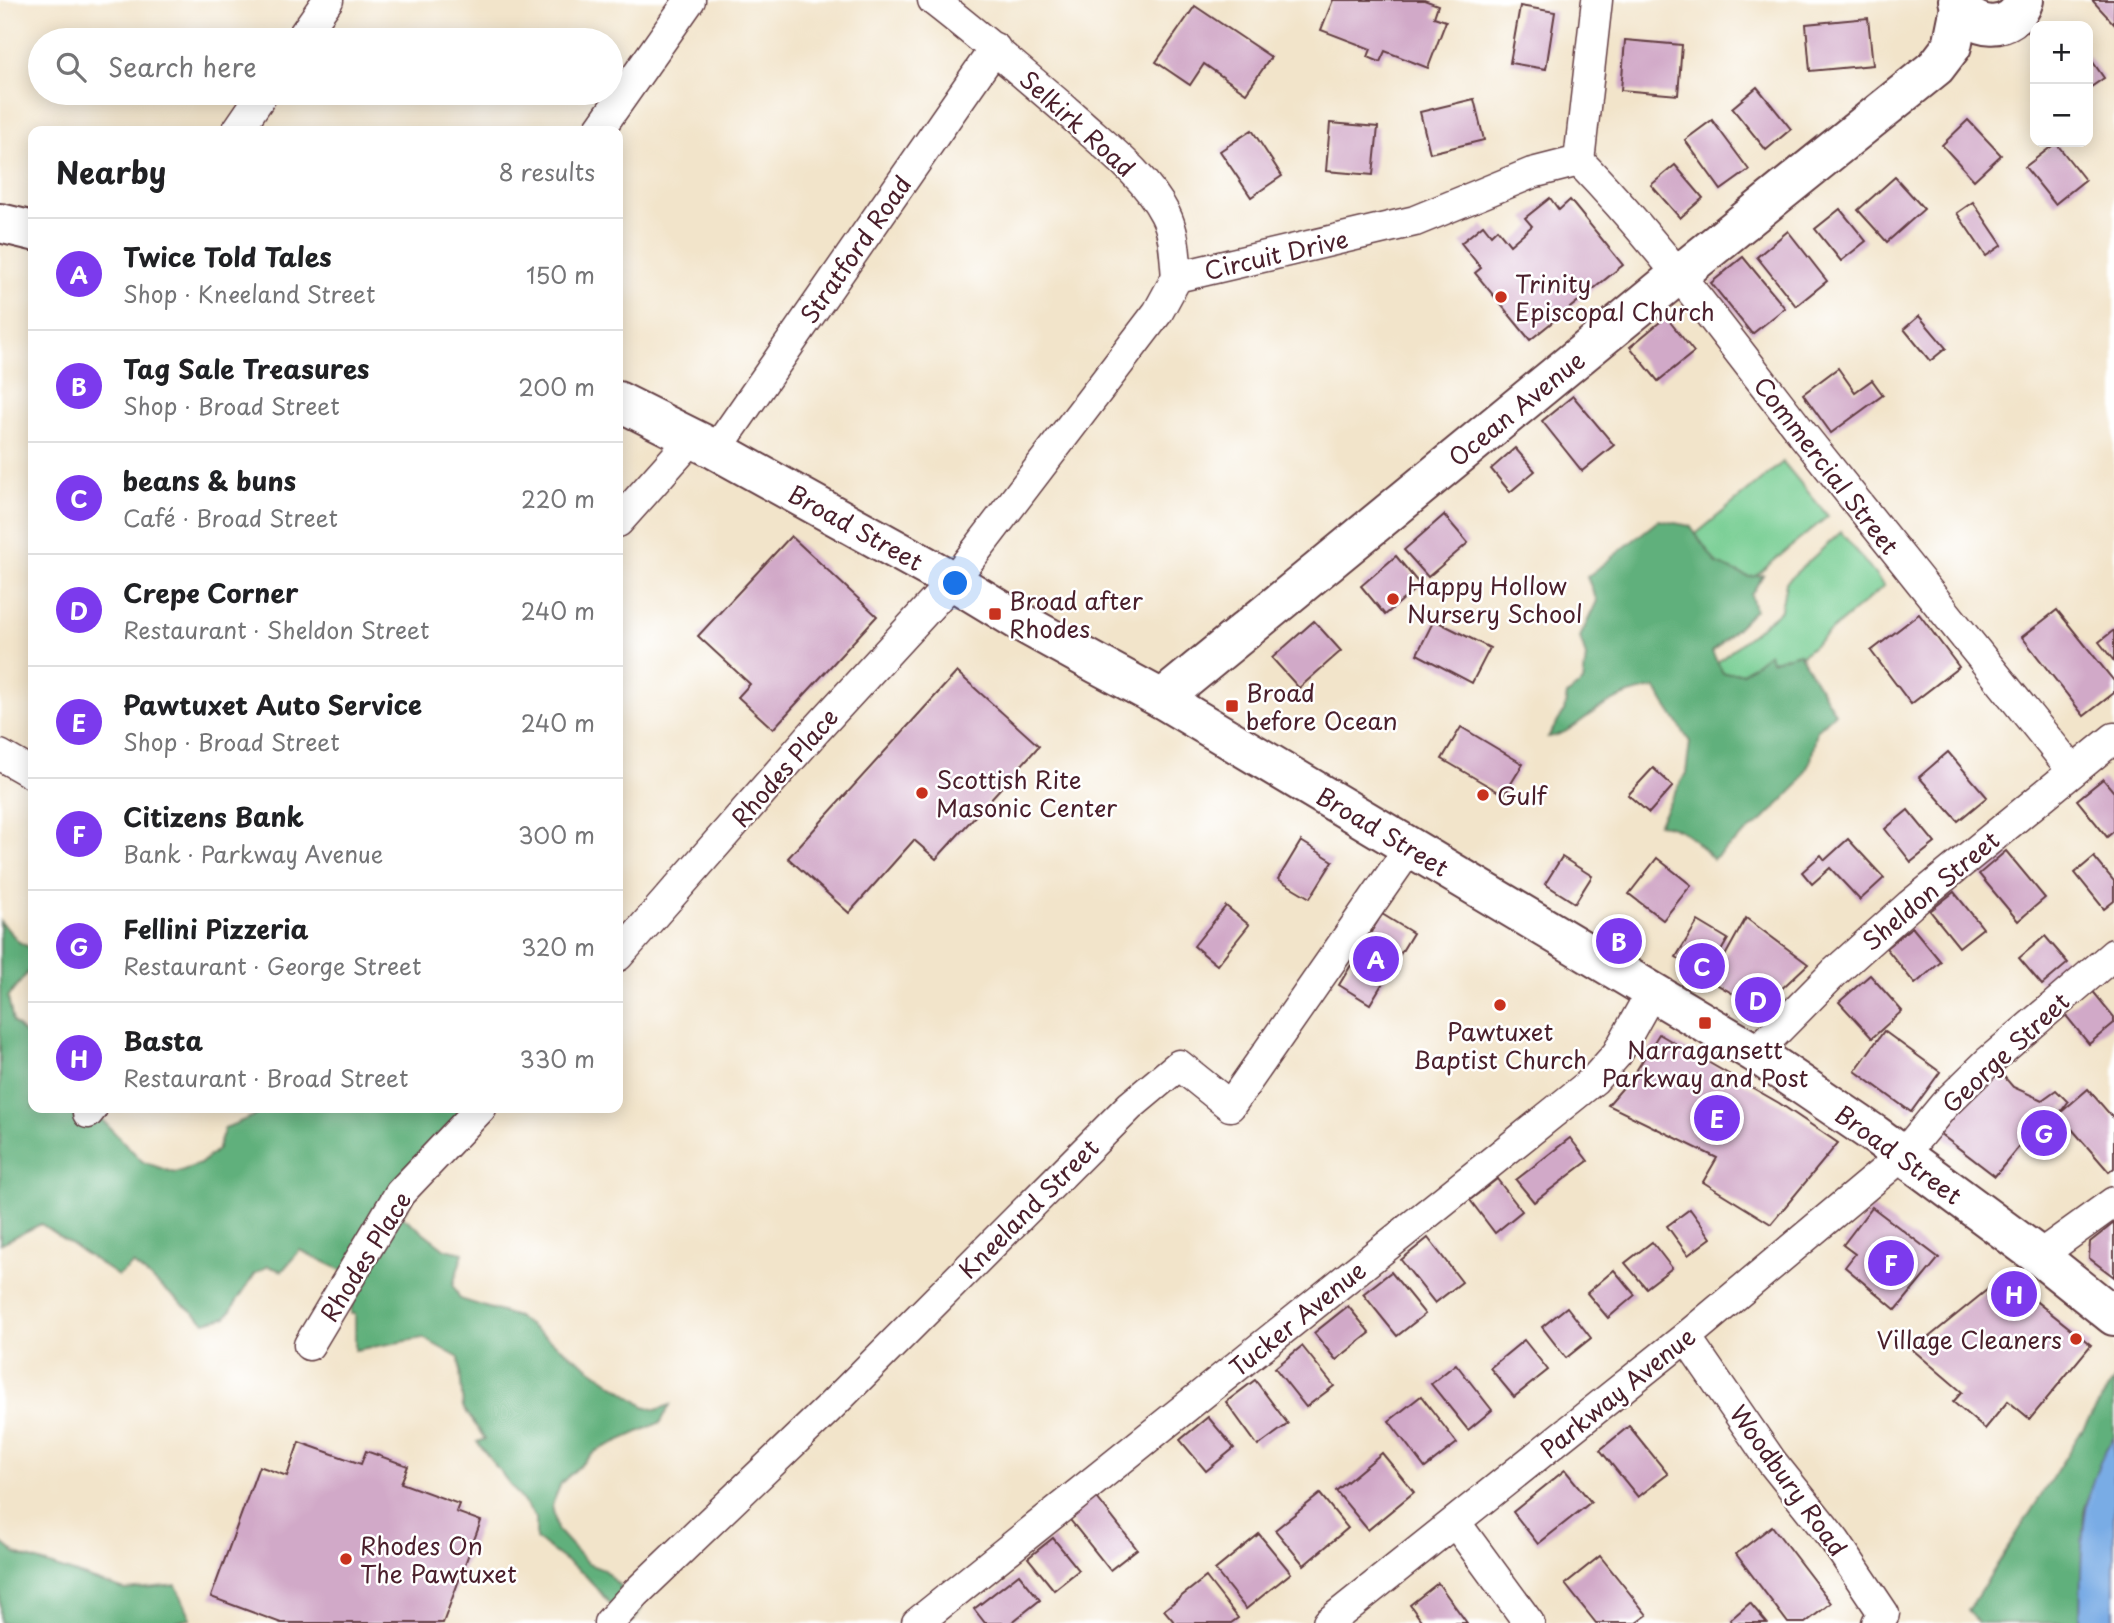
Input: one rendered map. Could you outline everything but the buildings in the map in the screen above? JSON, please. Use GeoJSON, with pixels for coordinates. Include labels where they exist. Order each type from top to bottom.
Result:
{"type":"FeatureCollection","features":[{"type":"Feature","properties":{"kind":"main road","name":"Ocean Avenue"},"geometry":{"type":"LineString","coordinates":[[1959,4],[1965,15],[1980,24],[2018,8]]}},
{"type":"Feature","properties":{"kind":"main road","name":"Ocean Avenue"},"geometry":{"type":"LineString","coordinates":[[1936,67],[1952,46],[1959,4]]}},
{"type":"Feature","properties":{"kind":"main road","name":"Ocean Avenue"},"geometry":{"type":"LineString","coordinates":[[1162,699],[1678,275],[1936,67],[1960,55],[2018,8]]}},
{"type":"Feature","properties":{"kind":"main road"},"geometry":{"type":"LineString","coordinates":[[0,223],[28,230]]}},
{"type":"Feature","properties":{"kind":"main road","name":"Broad Street"},"geometry":{"type":"LineString","coordinates":[[623,404],[704,444],[1162,699],[1755,1053],[2039,1256],[2114,1316]]}},
{"type":"Feature","properties":{"kind":"street"},"geometry":{"type":"LineString","coordinates":[[308,28],[328,0]]}},
{"type":"Feature","properties":{"kind":"street"},"geometry":{"type":"LineString","coordinates":[[623,95],[690,0]]}},
{"type":"Feature","properties":{"kind":"street","name":"Selkirk Road"},"geometry":{"type":"LineString","coordinates":[[933,0],[995,48],[1110,149],[1144,183],[1166,215],[1175,247],[1177,277]]}},
{"type":"Feature","properties":{"kind":"street"},"geometry":{"type":"LineString","coordinates":[[1579,161],[1597,0]]}},
{"type":"Feature","properties":{"kind":"street","name":"Stratford Road"},"geometry":{"type":"LineString","coordinates":[[623,517],[704,444],[995,48]]}},
{"type":"Feature","properties":{"kind":"street"},"geometry":{"type":"LineString","coordinates":[[241,126],[255,105]]}},
{"type":"Feature","properties":{"kind":"street"},"geometry":{"type":"LineString","coordinates":[[602,126],[616,105]]}},
{"type":"Feature","properties":{"kind":"street","name":"Commercial Street"},"geometry":{"type":"LineString","coordinates":[[1579,161],[1678,275],[1900,558],[2073,771]]}},
{"type":"Feature","properties":{"kind":"street","name":"Circuit Drive"},"geometry":{"type":"LineString","coordinates":[[953,581],[1158,312],[1177,277],[1415,221],[1532,173],[1579,161]]}},
{"type":"Feature","properties":{"kind":"street","name":"Rhodes Place"},"geometry":{"type":"LineString","coordinates":[[623,951],[816,730],[953,581]]}},
{"type":"Feature","properties":{"kind":"street","name":"Sheldon Street"},"geometry":{"type":"LineString","coordinates":[[1755,1053],[1834,973],[1910,905],[2114,738]]}},
{"type":"Feature","properties":{"kind":"street"},"geometry":{"type":"LineString","coordinates":[[0,755],[28,771]]}},
{"type":"Feature","properties":{"kind":"street","name":"Kneeland Street"},"geometry":{"type":"LineString","coordinates":[[609,1623],[827,1410],[1130,1106],[1179,1066],[1230,1106],[1411,846]]}},
{"type":"Feature","properties":{"kind":"street","name":"George Street"},"geometry":{"type":"LineString","coordinates":[[1902,1156],[1944,1105],[1988,1062],[2114,954]]}},
{"type":"Feature","properties":{"kind":"street","name":"Tucker Avenue"},"geometry":{"type":"LineString","coordinates":[[918,1623],[1594,1080],[1617,1054],[1652,991]]}},
{"type":"Feature","properties":{"kind":"street","name":"Rhodes Place"},"geometry":{"type":"LineString","coordinates":[[309,1345],[400,1193],[476,1113]]}},
{"type":"Feature","properties":{"kind":"street","name":"Parkway Avenue"},"geometry":{"type":"LineString","coordinates":[[1328,1623],[1686,1337],[1902,1156]]}},
{"type":"Feature","properties":{"kind":"street"},"geometry":{"type":"LineString","coordinates":[[2039,1256],[2114,1202]]}},
{"type":"Feature","properties":{"kind":"street","name":"Woodbury Road"},"geometry":{"type":"LineString","coordinates":[[1686,1337],[1772,1462],[1835,1541],[1879,1606],[1884,1614],[1877,1623]]}},
{"type":"Feature","properties":{"kind":"street"},"geometry":{"type":"LineString","coordinates":[[1455,1522],[1529,1623]]}},
{"type":"Feature","properties":{"kind":"green space"},"geometry":{"type":"Polygon","coordinates":[[[1783,462],[1828,516],[1735,593],[1690,539],[1783,462]]]}},
{"type":"Feature","properties":{"kind":"green space"},"geometry":{"type":"Polygon","coordinates":[[[1659,520],[1690,526],[1717,564],[1749,577],[1763,575],[1751,595],[1755,610],[1712,652],[1723,673],[1743,673],[1769,653],[1771,661],[1799,653],[1835,713],[1817,730],[1811,760],[1799,784],[1763,820],[1713,859],[1682,831],[1658,824],[1686,773],[1690,742],[1655,688],[1621,697],[1563,733],[1548,737],[1564,712],[1567,695],[1583,682],[1586,657],[1580,637],[1597,601],[1587,577],[1659,520]]]}},
{"type":"Feature","properties":{"kind":"green space"},"geometry":{"type":"Polygon","coordinates":[[[1841,532],[1884,586],[1733,713],[1702,675],[1781,610],[1786,582],[1841,532]]]}},
{"type":"Feature","properties":{"kind":"green space"},"geometry":{"type":"Polygon","coordinates":[[[0,921],[19,942],[28,946],[28,972],[8,997],[13,1022],[28,1037],[28,1113],[103,1113],[102,1120],[143,1162],[175,1173],[200,1164],[217,1150],[225,1128],[258,1113],[480,1113],[430,1170],[402,1216],[445,1249],[463,1253],[453,1285],[460,1299],[517,1317],[644,1406],[656,1410],[670,1405],[661,1422],[596,1451],[561,1483],[552,1505],[557,1530],[588,1564],[604,1570],[642,1608],[634,1621],[627,1623],[585,1575],[536,1539],[536,1518],[477,1442],[485,1439],[463,1407],[459,1358],[423,1338],[355,1350],[355,1314],[351,1314],[354,1276],[300,1250],[282,1271],[268,1266],[255,1274],[226,1317],[205,1322],[133,1264],[118,1276],[41,1224],[0,1244],[0,921]]]}},
{"type":"Feature","properties":{"kind":"green space"},"geometry":{"type":"Polygon","coordinates":[[[2114,1380],[2114,1438],[2106,1449],[2084,1511],[2080,1623],[1979,1623],[1968,1611],[2114,1380]]]}},
{"type":"Feature","properties":{"kind":"green space"},"geometry":{"type":"Polygon","coordinates":[[[0,1541],[16,1554],[125,1590],[176,1585],[191,1618],[173,1623],[0,1623],[0,1541]]]}},
{"type":"Feature","properties":{"kind":"water"},"geometry":{"type":"Polygon","coordinates":[[[2114,1438],[2114,1623],[2080,1623],[2082,1551],[2087,1503],[2102,1458],[2114,1438]]]}},
{"type":"Feature","properties":{"kind":"place","name":"Trinity Episcopal Church"},"geometry":{"type":"Point","coordinates":[1501,297]}},
{"type":"Feature","properties":{"kind":"place","name":"Happy Hollow Nursery School"},"geometry":{"type":"Point","coordinates":[1393,599]}},
{"type":"Feature","properties":{"kind":"place","name":"Broad after Rhodes"},"geometry":{"type":"Point","coordinates":[995,614]}},
{"type":"Feature","properties":{"kind":"place","name":"Broad before Ocean"},"geometry":{"type":"Point","coordinates":[1232,706]}},
{"type":"Feature","properties":{"kind":"place","name":"Scottish Rite Masonic Center"},"geometry":{"type":"Point","coordinates":[922,793]}},
{"type":"Feature","properties":{"kind":"place","name":"Gulf"},"geometry":{"type":"Point","coordinates":[1483,795]}},
{"type":"Feature","properties":{"kind":"place","name":"Tag Sale Treasures"},"geometry":{"type":"Point","coordinates":[1619,941]}},
{"type":"Feature","properties":{"kind":"place","name":"Twice Told Tales"},"geometry":{"type":"Point","coordinates":[1376,959]}},
{"type":"Feature","properties":{"kind":"place","name":"beans & buns"},"geometry":{"type":"Point","coordinates":[1702,966]}},
{"type":"Feature","properties":{"kind":"place","name":"Crepe Corner"},"geometry":{"type":"Point","coordinates":[1758,1000]}},
{"type":"Feature","properties":{"kind":"place","name":"Pawtuxet Baptist Church"},"geometry":{"type":"Point","coordinates":[1500,1005]}},
{"type":"Feature","properties":{"kind":"place","name":"Narragansett Parkway and Post"},"geometry":{"type":"Point","coordinates":[1705,1023]}},
{"type":"Feature","properties":{"kind":"place","name":"Pawtuxet Auto Service"},"geometry":{"type":"Point","coordinates":[1717,1118]}},
{"type":"Feature","properties":{"kind":"place","name":"Fellini Pizzeria"},"geometry":{"type":"Point","coordinates":[2044,1133]}},
{"type":"Feature","properties":{"kind":"place","name":"Citizens Bank"},"geometry":{"type":"Point","coordinates":[1891,1263]}},
{"type":"Feature","properties":{"kind":"place","name":"Basta"},"geometry":{"type":"Point","coordinates":[2014,1294]}},
{"type":"Feature","properties":{"kind":"place","name":"Village Cleaners"},"geometry":{"type":"Point","coordinates":[2076,1339]}},
{"type":"Feature","properties":{"kind":"place","name":"Rhodes On The Pawtuxet"},"geometry":{"type":"Point","coordinates":[346,1559]}}]}
